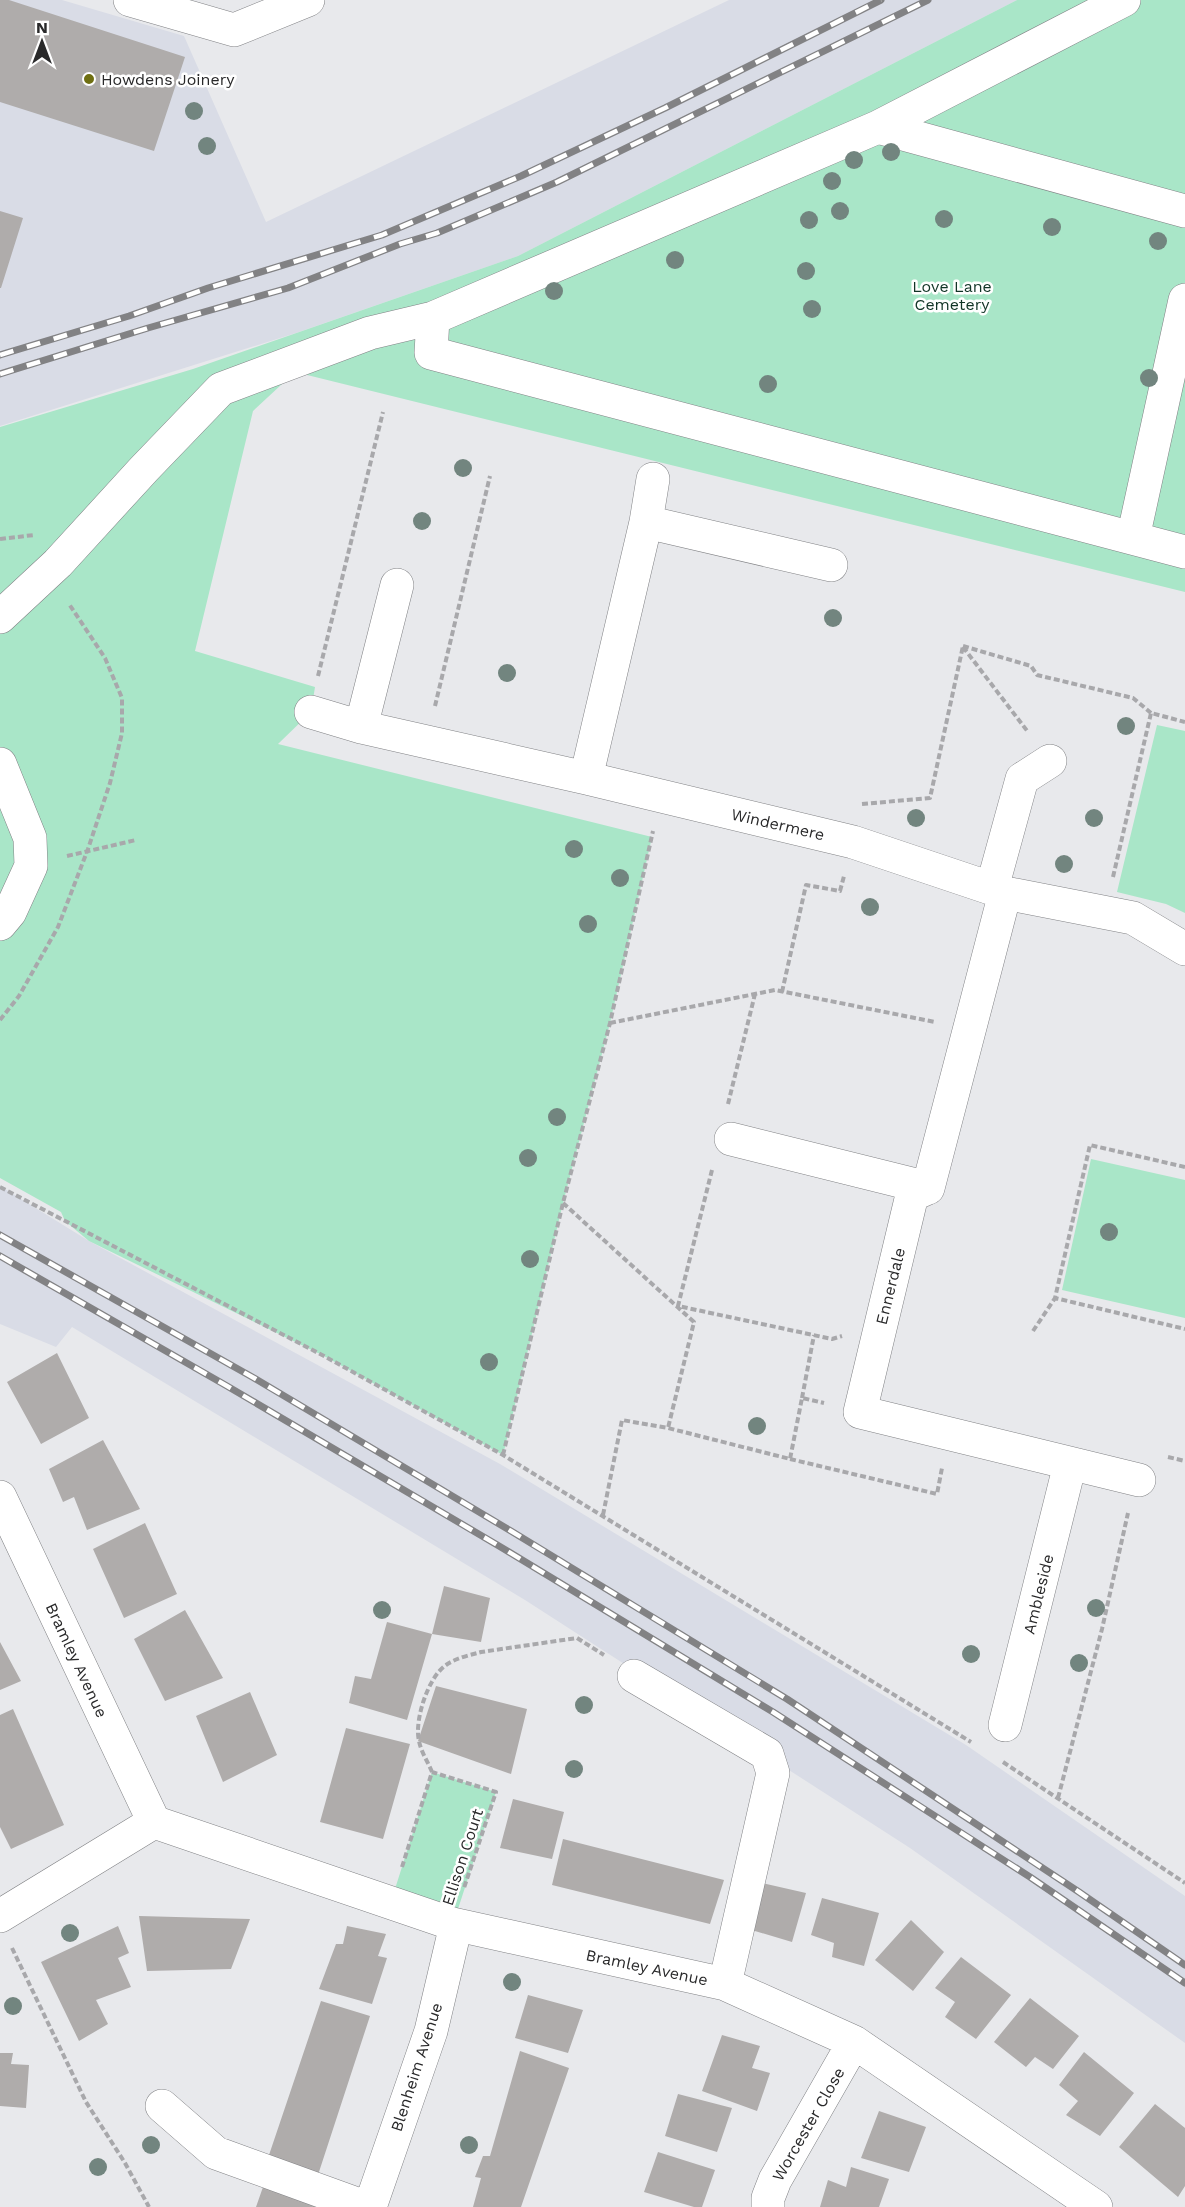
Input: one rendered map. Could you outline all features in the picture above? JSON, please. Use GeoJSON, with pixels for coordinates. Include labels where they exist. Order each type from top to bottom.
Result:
{"type":"FeatureCollection","features":[{"type":"Feature","properties":{"kind":"street"},"geometry":{"type":"LineString","coordinates":[[130,0],[234,30],[308,0]]}},
{"type":"Feature","properties":{"kind":"street"},"geometry":{"type":"LineString","coordinates":[[0,617],[48,573],[221,389],[370,333],[433,318],[878,127],[1124,0]]}},
{"type":"Feature","properties":{"kind":"street"},"geometry":{"type":"LineString","coordinates":[[878,127],[1185,211]]}},
{"type":"Feature","properties":{"kind":"street"},"geometry":{"type":"LineString","coordinates":[[1133,538],[1185,300]]}},
{"type":"Feature","properties":{"kind":"street"},"geometry":{"type":"LineString","coordinates":[[430,352],[433,318]]}},
{"type":"Feature","properties":{"kind":"street"},"geometry":{"type":"LineString","coordinates":[[370,333],[430,352],[1185,552]]}},
{"type":"Feature","properties":{"kind":"street"},"geometry":{"type":"LineString","coordinates":[[586,778],[646,522],[653,479]]}},
{"type":"Feature","properties":{"kind":"street"},"geometry":{"type":"LineString","coordinates":[[646,522],[831,565]]}},
{"type":"Feature","properties":{"kind":"street"},"geometry":{"type":"LineString","coordinates":[[361,727],[397,585]]}},
{"type":"Feature","properties":{"kind":"street","name":"Windermere"},"geometry":{"type":"LineString","coordinates":[[311,712],[361,727],[853,842],[998,890],[1133,918],[1185,949]]}},
{"type":"Feature","properties":{"kind":"street"},"geometry":{"type":"LineString","coordinates":[[724,1137],[928,1188],[968,1029],[1022,779],[1050,761]]}},
{"type":"Feature","properties":{"kind":"street"},"geometry":{"type":"LineString","coordinates":[[0,764],[30,838],[31,866],[10,912],[0,924]]}},
{"type":"Feature","properties":{"kind":"street","name":"Ennerdale"},"geometry":{"type":"LineString","coordinates":[[860,1412],[912,1195],[928,1188]]}},
{"type":"Feature","properties":{"kind":"street"},"geometry":{"type":"LineString","coordinates":[[860,1412],[1137,1480]]}},
{"type":"Feature","properties":{"kind":"street","name":"Ambleside"},"geometry":{"type":"LineString","coordinates":[[1005,1725],[1070,1464]]}},
{"type":"Feature","properties":{"kind":"street","name":"Bramley Avenue"},"geometry":{"type":"LineString","coordinates":[[0,1497],[154,1822],[455,1925],[725,1984],[854,2042],[1096,2207]]}},
{"type":"Feature","properties":{"kind":"street"},"geometry":{"type":"LineString","coordinates":[[634,1676],[767,1754],[773,1773],[725,1984]]}},
{"type":"Feature","properties":{"kind":"street"},"geometry":{"type":"LineString","coordinates":[[4,1927],[154,1822]]}},
{"type":"Feature","properties":{"kind":"street","name":"Blenheim Avenue"},"geometry":{"type":"LineString","coordinates":[[370,2207],[430,2031],[455,1925]]}},
{"type":"Feature","properties":{"kind":"street","name":"Worcester Close"},"geometry":{"type":"LineString","coordinates":[[768,2207],[768,2198],[775,2180],[854,2042]]}},
{"type":"Feature","properties":{"kind":"street"},"geometry":{"type":"LineString","coordinates":[[162,2106],[216,2153],[365,2207]]}},
{"type":"Feature","properties":{"kind":"path"},"geometry":{"type":"LineString","coordinates":[[311,712],[315,687],[382,412]]}},
{"type":"Feature","properties":{"kind":"path"},"geometry":{"type":"LineString","coordinates":[[427,742],[490,476]]}},
{"type":"Feature","properties":{"kind":"path"},"geometry":{"type":"LineString","coordinates":[[0,1020],[19,996],[58,927],[110,783],[122,733],[122,698],[105,658],[48,573]]}},
{"type":"Feature","properties":{"kind":"path"},"geometry":{"type":"LineString","coordinates":[[963,646],[1031,666],[1037,675],[1133,698],[1151,713],[1185,722]]}},
{"type":"Feature","properties":{"kind":"path"},"geometry":{"type":"LineString","coordinates":[[963,646],[1050,761]]}},
{"type":"Feature","properties":{"kind":"path"},"geometry":{"type":"LineString","coordinates":[[852,805],[930,798],[963,646]]}},
{"type":"Feature","properties":{"kind":"path"},"geometry":{"type":"LineString","coordinates":[[1105,912],[1151,713]]}},
{"type":"Feature","properties":{"kind":"path"},"geometry":{"type":"LineString","coordinates":[[503,1455],[563,1203],[610,1023],[660,797]]}},
{"type":"Feature","properties":{"kind":"path"},"geometry":{"type":"LineString","coordinates":[[782,992],[806,885],[840,891],[853,842]]}},
{"type":"Feature","properties":{"kind":"path"},"geometry":{"type":"LineString","coordinates":[[610,1023],[775,990],[968,1029]]}},
{"type":"Feature","properties":{"kind":"path"},"geometry":{"type":"LineString","coordinates":[[678,1306],[724,1137],[755,994]]}},
{"type":"Feature","properties":{"kind":"path"},"geometry":{"type":"LineString","coordinates":[[1033,1331],[1055,1298],[1090,1144],[1185,1167]]}},
{"type":"Feature","properties":{"kind":"path"},"geometry":{"type":"LineString","coordinates":[[0,1186],[324,1356],[503,1455],[972,1743]]}},
{"type":"Feature","properties":{"kind":"path"},"geometry":{"type":"LineString","coordinates":[[563,1203],[694,1322],[668,1428]]}},
{"type":"Feature","properties":{"kind":"path"},"geometry":{"type":"LineString","coordinates":[[1055,1298],[1185,1329]]}},
{"type":"Feature","properties":{"kind":"path"},"geometry":{"type":"LineString","coordinates":[[678,1306],[814,1335],[832,1338],[844,1335],[877,1342]]}},
{"type":"Feature","properties":{"kind":"path"},"geometry":{"type":"LineString","coordinates":[[790,1459],[814,1335]]}},
{"type":"Feature","properties":{"kind":"path"},"geometry":{"type":"LineString","coordinates":[[802,1398],[860,1412]]}},
{"type":"Feature","properties":{"kind":"path"},"geometry":{"type":"LineString","coordinates":[[603,1515],[622,1420],[668,1428],[937,1494],[950,1434]]}},
{"type":"Feature","properties":{"kind":"path"},"geometry":{"type":"LineString","coordinates":[[1058,1798],[1102,1629],[1137,1480]]}},
{"type":"Feature","properties":{"kind":"path"},"geometry":{"type":"LineString","coordinates":[[391,1902],[432,1772],[418,1741],[419,1714],[426,1690],[444,1665],[481,1652],[577,1638],[634,1676]]}},
{"type":"Feature","properties":{"kind":"path"},"geometry":{"type":"LineString","coordinates":[[1000,1760],[1185,1883]]}},
{"type":"Feature","properties":{"kind":"path","name":"Ellison Court"},"geometry":{"type":"LineString","coordinates":[[432,1772],[496,1792],[455,1925]]}},
{"type":"Feature","properties":{"kind":"path"},"geometry":{"type":"LineString","coordinates":[[4,1927],[86,2102],[125,2163],[149,2207]]}},
{"type":"Feature","properties":{"kind":"shaded area"},"geometry":{"type":"Polygon","coordinates":[[[0,0],[62,0],[184,36],[266,222],[729,0],[1017,0],[518,256],[296,333],[0,426],[0,0]]]}},
{"type":"Feature","properties":{"kind":"shaded area"},"geometry":{"type":"Polygon","coordinates":[[[0,1186],[89,1241],[500,1464],[966,1745],[1185,1896],[1185,2043],[910,1848],[525,1600],[72,1327],[56,1347],[0,1324],[0,1186]]]}},
{"type":"Feature","properties":{"kind":"green space","name":"Love Lane Cemetery"},"geometry":{"type":"Polygon","coordinates":[[[1017,0],[1185,0],[1185,592],[295,372],[253,411],[195,651],[315,687],[311,712],[278,744],[652,837],[610,1023],[563,1203],[503,1455],[324,1356],[89,1241],[65,1221],[61,1212],[0,1178],[0,427],[193,369],[518,256],[1017,0]]]}},
{"type":"Feature","properties":{"kind":"green space"},"geometry":{"type":"Polygon","coordinates":[[[1157,725],[1185,731],[1185,913],[1166,904],[1117,892],[1157,725]]]}},
{"type":"Feature","properties":{"kind":"green space"},"geometry":{"type":"Polygon","coordinates":[[[1091,1159],[1185,1180],[1185,1318],[1062,1290],[1091,1159]]]}},
{"type":"Feature","properties":{"kind":"green space"},"geometry":{"type":"Polygon","coordinates":[[[432,1772],[496,1792],[458,1909],[395,1889],[432,1772]]]}},
{"type":"Feature","properties":{"kind":"building","name":"Howdens Joinery"},"geometry":{"type":"Polygon","coordinates":[[[0,0],[9,0],[185,57],[154,151],[0,102],[0,0]]]}},
{"type":"Feature","properties":{"kind":"building"},"geometry":{"type":"Polygon","coordinates":[[[0,211],[23,218],[1,288],[0,288],[0,211]]]}},
{"type":"Feature","properties":{"kind":"building"},"geometry":{"type":"Polygon","coordinates":[[[57,1353],[89,1418],[41,1444],[7,1382],[57,1353]]]}},
{"type":"Feature","properties":{"kind":"building"},"geometry":{"type":"Polygon","coordinates":[[[103,1440],[140,1509],[87,1530],[74,1497],[63,1502],[49,1469],[103,1440]]]}},
{"type":"Feature","properties":{"kind":"building"},"geometry":{"type":"Polygon","coordinates":[[[145,1523],[177,1594],[124,1618],[93,1549],[145,1523]]]}},
{"type":"Feature","properties":{"kind":"building"},"geometry":{"type":"Polygon","coordinates":[[[444,1586],[490,1598],[481,1642],[432,1634],[444,1586]]]}},
{"type":"Feature","properties":{"kind":"building"},"geometry":{"type":"Polygon","coordinates":[[[185,1610],[223,1678],[165,1701],[134,1639],[185,1610]]]}},
{"type":"Feature","properties":{"kind":"building"},"geometry":{"type":"Polygon","coordinates":[[[387,1622],[432,1634],[407,1720],[349,1703],[355,1676],[371,1679],[387,1622]]]}},
{"type":"Feature","properties":{"kind":"building"},"geometry":{"type":"Polygon","coordinates":[[[0,1642],[21,1681],[0,1690],[0,1642]]]}},
{"type":"Feature","properties":{"kind":"building"},"geometry":{"type":"Polygon","coordinates":[[[436,1686],[527,1709],[511,1774],[418,1741],[436,1686]]]}},
{"type":"Feature","properties":{"kind":"building"},"geometry":{"type":"Polygon","coordinates":[[[250,1692],[277,1755],[223,1782],[196,1716],[250,1692]]]}},
{"type":"Feature","properties":{"kind":"building"},"geometry":{"type":"Polygon","coordinates":[[[13,1709],[64,1825],[11,1849],[0,1827],[0,1715],[13,1709]]]}},
{"type":"Feature","properties":{"kind":"building"},"geometry":{"type":"Polygon","coordinates":[[[346,1728],[410,1744],[383,1839],[320,1822],[346,1728]]]}},
{"type":"Feature","properties":{"kind":"building"},"geometry":{"type":"Polygon","coordinates":[[[513,1799],[564,1812],[552,1859],[500,1848],[513,1799]]]}},
{"type":"Feature","properties":{"kind":"building"},"geometry":{"type":"Polygon","coordinates":[[[563,1839],[724,1880],[710,1924],[552,1885],[563,1839]]]}},
{"type":"Feature","properties":{"kind":"building"},"geometry":{"type":"Polygon","coordinates":[[[758,1882],[806,1893],[792,1942],[745,1928],[758,1882]]]}},
{"type":"Feature","properties":{"kind":"building"},"geometry":{"type":"Polygon","coordinates":[[[822,1898],[879,1913],[864,1966],[832,1957],[834,1943],[811,1935],[822,1898]]]}},
{"type":"Feature","properties":{"kind":"building"},"geometry":{"type":"Polygon","coordinates":[[[139,1916],[250,1919],[231,1969],[147,1971],[139,1916]]]}},
{"type":"Feature","properties":{"kind":"building"},"geometry":{"type":"Polygon","coordinates":[[[911,1920],[944,1952],[913,1991],[875,1960],[911,1920]]]}},
{"type":"Feature","properties":{"kind":"building"},"geometry":{"type":"Polygon","coordinates":[[[118,1926],[129,1953],[118,1958],[131,1987],[96,2000],[108,2024],[79,2041],[41,1962],[118,1926]]]}},
{"type":"Feature","properties":{"kind":"building"},"geometry":{"type":"Polygon","coordinates":[[[347,1926],[386,1934],[378,1956],[387,1958],[372,2004],[319,1989],[336,1944],[343,1944],[347,1926]]]}},
{"type":"Feature","properties":{"kind":"building"},"geometry":{"type":"Polygon","coordinates":[[[961,1957],[1011,1995],[976,2039],[945,2017],[955,2002],[935,1988],[961,1957]]]}},
{"type":"Feature","properties":{"kind":"building"},"geometry":{"type":"Polygon","coordinates":[[[528,1995],[583,2010],[568,2053],[515,2038],[528,1995]]]}},
{"type":"Feature","properties":{"kind":"building"},"geometry":{"type":"Polygon","coordinates":[[[1030,1998],[1079,2036],[1053,2069],[1035,2057],[1026,2067],[994,2042],[1030,1998]]]}},
{"type":"Feature","properties":{"kind":"building"},"geometry":{"type":"Polygon","coordinates":[[[321,2001],[370,2016],[317,2178],[269,2155],[321,2001]]]}},
{"type":"Feature","properties":{"kind":"building"},"geometry":{"type":"Polygon","coordinates":[[[722,2035],[760,2046],[752,2068],[770,2073],[757,2111],[702,2091],[722,2035]]]}},
{"type":"Feature","properties":{"kind":"building"},"geometry":{"type":"Polygon","coordinates":[[[520,2051],[569,2068],[521,2207],[473,2207],[481,2178],[475,2177],[483,2156],[490,2156],[520,2051]]]}},
{"type":"Feature","properties":{"kind":"building"},"geometry":{"type":"Polygon","coordinates":[[[1084,2052],[1134,2093],[1100,2136],[1066,2115],[1078,2101],[1059,2085],[1084,2052]]]}},
{"type":"Feature","properties":{"kind":"building"},"geometry":{"type":"Polygon","coordinates":[[[0,2053],[13,2053],[11,2064],[29,2065],[26,2108],[0,2106],[0,2053]]]}},
{"type":"Feature","properties":{"kind":"building"},"geometry":{"type":"Polygon","coordinates":[[[678,2094],[732,2108],[717,2152],[665,2136],[678,2094]]]}},
{"type":"Feature","properties":{"kind":"building"},"geometry":{"type":"Polygon","coordinates":[[[1155,2104],[1185,2128],[1185,2186],[1178,2197],[1119,2147],[1155,2104]]]}},
{"type":"Feature","properties":{"kind":"building"},"geometry":{"type":"Polygon","coordinates":[[[879,2111],[926,2127],[909,2172],[861,2158],[879,2111]]]}},
{"type":"Feature","properties":{"kind":"building"},"geometry":{"type":"Polygon","coordinates":[[[658,2152],[715,2170],[702,2207],[694,2207],[644,2192],[658,2152]]]}},
{"type":"Feature","properties":{"kind":"building"},"geometry":{"type":"Polygon","coordinates":[[[851,2167],[889,2179],[879,2207],[820,2207],[828,2180],[846,2187],[851,2167]]]}},
{"type":"Feature","properties":{"kind":"building"},"geometry":{"type":"Polygon","coordinates":[[[263,2187],[315,2204],[315,2207],[256,2207],[263,2187]]]}},
{"type":"Feature","properties":{"kind":"railway"},"geometry":{"type":"LineString","coordinates":[[0,355],[382,235],[521,176],[665,108],[881,0]]}},
{"type":"Feature","properties":{"kind":"railway"},"geometry":{"type":"LineString","coordinates":[[0,374],[288,288],[400,244],[437,233],[557,182],[928,0]]}},
{"type":"Feature","properties":{"kind":"railway"},"geometry":{"type":"LineString","coordinates":[[0,1235],[254,1378],[787,1699],[1185,1965]]}},
{"type":"Feature","properties":{"kind":"railway"},"geometry":{"type":"LineString","coordinates":[[0,1256],[499,1546],[773,1712],[1030,1877],[1185,1983]]}},
{"type":"Feature","properties":{"kind":"place","name":"Howdens Joinery"},"geometry":{"type":"Point","coordinates":[89,79]}}]}
